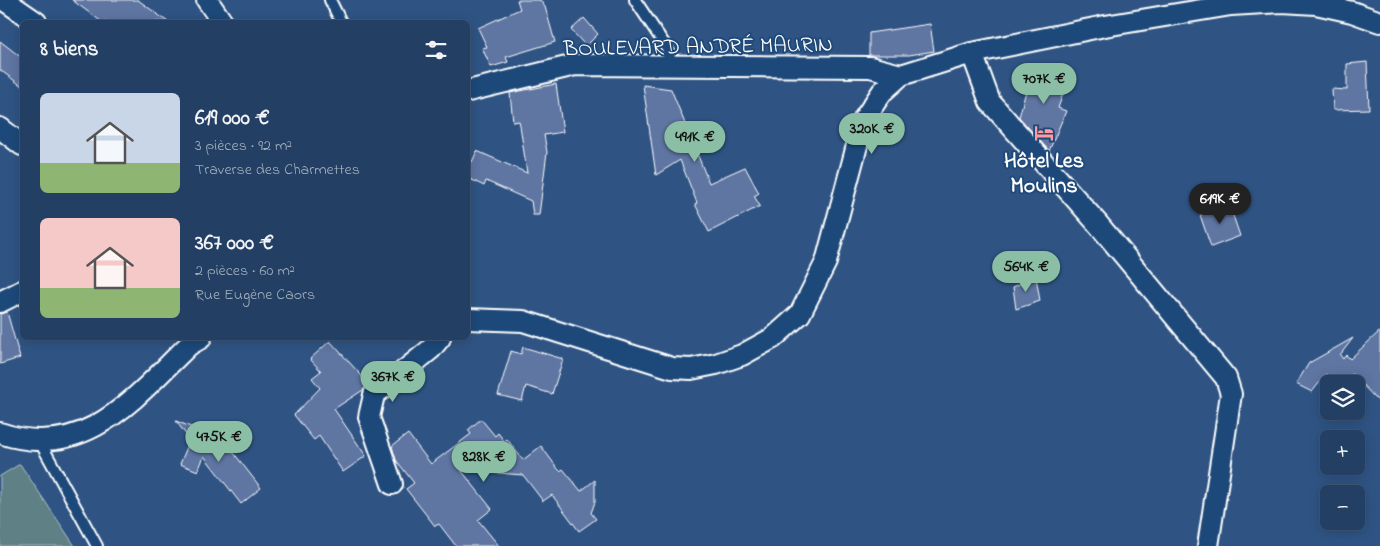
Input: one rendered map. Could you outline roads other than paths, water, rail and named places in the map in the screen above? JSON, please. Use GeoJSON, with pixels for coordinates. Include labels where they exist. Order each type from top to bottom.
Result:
{"type":"FeatureCollection","features":[{"type":"Feature","properties":{"kind":"street"},"geometry":{"type":"LineString","coordinates":[[4,0],[33,20]]}},
{"type":"Feature","properties":{"kind":"street"},"geometry":{"type":"LineString","coordinates":[[207,0],[221,20]]}},
{"type":"Feature","properties":{"kind":"street"},"geometry":{"type":"LineString","coordinates":[[470,319],[523,321],[672,368],[691,369],[716,364],[742,355],[773,338],[800,314],[826,262],[864,119],[882,92],[901,75],[972,53],[1198,5],[1237,2],[1316,4],[1352,12],[1380,22]]}},
{"type":"Feature","properties":{"kind":"street"},"geometry":{"type":"LineString","coordinates":[[972,53],[990,102],[1098,224],[1226,378],[1231,394],[1208,546]]}},
{"type":"Feature","properties":{"kind":"street","name":"BOULEVARD ANDRÉ MAURIN"},"geometry":{"type":"LineString","coordinates":[[470,91],[575,66],[870,67],[901,75]]}},
{"type":"Feature","properties":{"kind":"street"},"geometry":{"type":"LineString","coordinates":[[0,128],[20,143]]}},
{"type":"Feature","properties":{"kind":"street"},"geometry":{"type":"LineString","coordinates":[[0,302],[20,293]]}},
{"type":"Feature","properties":{"kind":"street"},"geometry":{"type":"LineString","coordinates":[[0,433],[40,442],[68,438],[120,411],[189,345],[198,340]]}},
{"type":"Feature","properties":{"kind":"street"},"geometry":{"type":"LineString","coordinates":[[392,484],[369,417],[374,395],[430,349],[438,340]]}},
{"type":"Feature","properties":{"kind":"lane"},"geometry":{"type":"LineString","coordinates":[[330,0],[339,20]]}},
{"type":"Feature","properties":{"kind":"lane"},"geometry":{"type":"LineString","coordinates":[[635,0],[667,48],[672,65]]}},
{"type":"Feature","properties":{"kind":"lane"},"geometry":{"type":"LineString","coordinates":[[40,442],[97,546]]}},
{"type":"Feature","properties":{"kind":"place","name":"Hôtel Les Moulins"},"geometry":{"type":"Point","coordinates":[1044,133]}}]}
